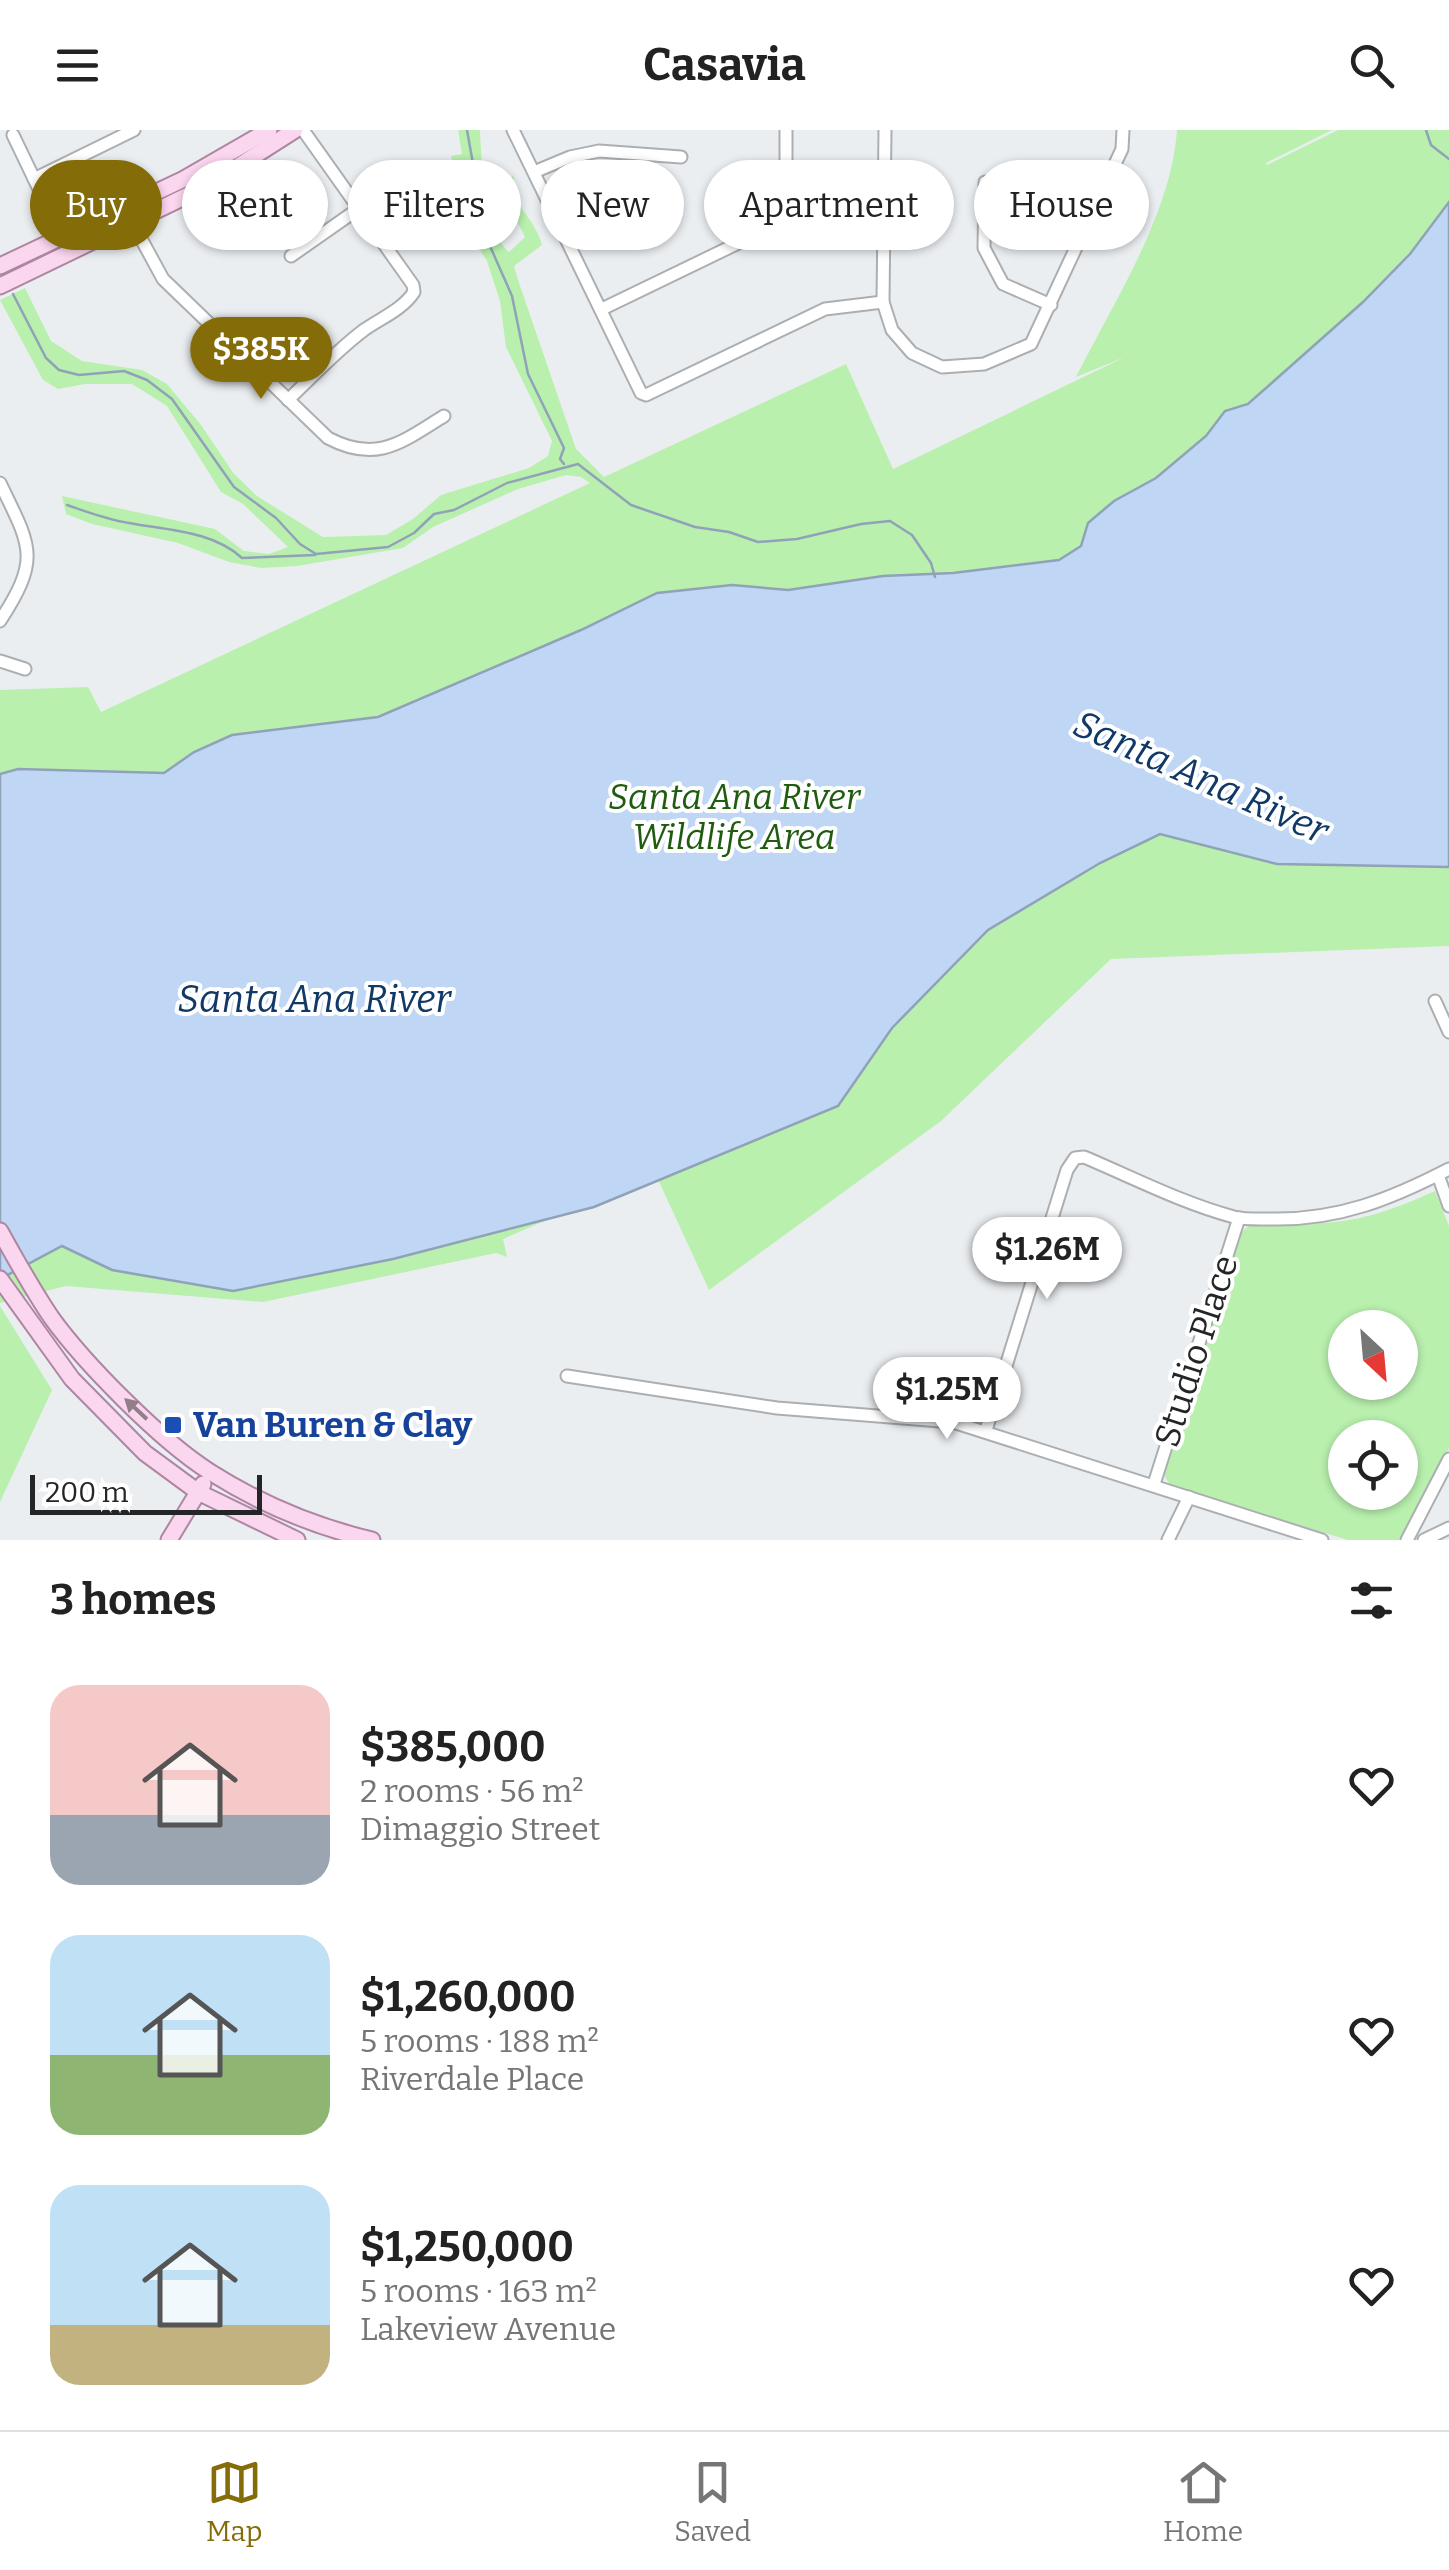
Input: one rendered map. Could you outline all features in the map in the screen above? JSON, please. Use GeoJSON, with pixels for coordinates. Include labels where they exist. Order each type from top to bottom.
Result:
{"type":"FeatureCollection","features":[{"type":"Feature","properties":{"kind":"main road"},"geometry":{"type":"LineString","coordinates":[[162,189],[269,130]]}},
{"type":"Feature","properties":{"kind":"main road"},"geometry":{"type":"LineString","coordinates":[[162,208],[209,186],[299,130]]}},
{"type":"Feature","properties":{"kind":"main road"},"geometry":{"type":"LineString","coordinates":[[0,266],[34,250]]}},
{"type":"Feature","properties":{"kind":"main road"},"geometry":{"type":"LineString","coordinates":[[0,286],[74,250]]}},
{"type":"Feature","properties":{"kind":"main road"},"geometry":{"type":"LineString","coordinates":[[0,1231],[53,1319],[88,1361],[158,1429],[210,1472],[283,1510],[372,1540]]}},
{"type":"Feature","properties":{"kind":"main road"},"geometry":{"type":"LineString","coordinates":[[1,1282],[45,1345],[99,1410],[145,1453],[198,1492],[297,1540]]}},
{"type":"Feature","properties":{"kind":"main road"},"geometry":{"type":"LineString","coordinates":[[169,1540],[210,1472]]}},
{"type":"Feature","properties":{"kind":"street"},"geometry":{"type":"LineString","coordinates":[[299,130],[348,195]]}},
{"type":"Feature","properties":{"kind":"street"},"geometry":{"type":"LineString","coordinates":[[513,130],[646,396],[825,309],[883,302]]}},
{"type":"Feature","properties":{"kind":"street"},"geometry":{"type":"LineString","coordinates":[[602,309],[786,220],[786,130]]}},
{"type":"Feature","properties":{"kind":"street"},"geometry":{"type":"LineString","coordinates":[[885,130],[883,302],[892,330],[912,353],[942,367],[984,364],[1031,344],[1122,148],[1123,130]]}},
{"type":"Feature","properties":{"kind":"street"},"geometry":{"type":"LineString","coordinates":[[73,160],[132,131]]}},
{"type":"Feature","properties":{"kind":"street"},"geometry":{"type":"LineString","coordinates":[[13,134],[30,170]]}},
{"type":"Feature","properties":{"kind":"street"},"geometry":{"type":"LineString","coordinates":[[534,172],[599,151],[681,158]]}},
{"type":"Feature","properties":{"kind":"street"},"geometry":{"type":"LineString","coordinates":[[292,256],[348,215]]}},
{"type":"Feature","properties":{"kind":"street"},"geometry":{"type":"LineString","coordinates":[[148,250],[163,278],[328,438],[348,448],[372,451],[398,444],[444,416]]}},
{"type":"Feature","properties":{"kind":"street"},"geometry":{"type":"LineString","coordinates":[[288,400],[342,348],[407,302],[414,292],[388,250]]}},
{"type":"Feature","properties":{"kind":"street"},"geometry":{"type":"LineString","coordinates":[[985,250],[1002,284],[1051,305]]}},
{"type":"Feature","properties":{"kind":"street"},"geometry":{"type":"LineString","coordinates":[[0,483],[24,532],[29,552],[21,589],[0,621]]}},
{"type":"Feature","properties":{"kind":"street"},"geometry":{"type":"LineString","coordinates":[[0,661],[25,668]]}},
{"type":"Feature","properties":{"kind":"street"},"geometry":{"type":"LineString","coordinates":[[1434,1002],[1449,1032]]}},
{"type":"Feature","properties":{"kind":"street"},"geometry":{"type":"LineString","coordinates":[[986,1430],[1067,1170],[1075,1158],[1084,1157],[1146,1186],[1239,1218],[1291,1219],[1350,1212],[1380,1203],[1443,1172],[1449,1206]]}},
{"type":"Feature","properties":{"kind":"street","name":"Studio Place"},"geometry":{"type":"LineString","coordinates":[[1154,1484],[1239,1218]]}},
{"type":"Feature","properties":{"kind":"street"},"geometry":{"type":"LineString","coordinates":[[567,1376],[777,1408],[953,1422],[1322,1540]]}},
{"type":"Feature","properties":{"kind":"street"},"geometry":{"type":"LineString","coordinates":[[1407,1540],[1449,1459]]}},
{"type":"Feature","properties":{"kind":"street","name":"Studio Place"},"geometry":{"type":"LineString","coordinates":[[1168,1540],[1188,1497]]}},
{"type":"Feature","properties":{"kind":"street"},"geometry":{"type":"LineString","coordinates":[[1424,1540],[1449,1528]]}},
{"type":"Feature","properties":{"kind":"green space","name":"Santa Ana River"},"geometry":{"type":"Polygon","coordinates":[[[458,130],[480,130],[482,160],[452,160],[451,156],[462,154],[458,130]]]}},
{"type":"Feature","properties":{"kind":"green space","name":"Santa Ana River"},"geometry":{"type":"Polygon","coordinates":[[[1177,130],[1332,130],[1267,165],[1338,130],[1449,130],[1449,946],[1111,959],[941,1121],[709,1290],[655,1173],[503,1239],[507,1257],[496,1253],[263,1302],[66,1286],[0,1303],[0,690],[88,687],[101,712],[590,483],[566,475],[518,489],[433,527],[403,548],[297,566],[261,568],[229,562],[178,543],[92,524],[66,514],[62,496],[215,529],[244,551],[269,554],[288,547],[243,504],[221,492],[167,406],[132,384],[85,384],[58,389],[43,380],[0,300],[25,288],[51,341],[82,361],[142,370],[167,384],[234,474],[257,496],[323,537],[386,535],[441,495],[529,468],[548,456],[552,441],[506,347],[500,301],[480,250],[521,250],[525,237],[521,206],[541,246],[514,266],[576,449],[604,477],[846,364],[893,469],[1125,357],[1076,377],[1141,250],[1149,250],[1149,232],[1164,194],[1177,130]]]}},
{"type":"Feature","properties":{"kind":"green space"},"geometry":{"type":"Polygon","coordinates":[[[1435,1191],[1449,1226],[1449,1448],[1418,1505],[1418,1420],[1328,1420],[1328,1510],[1415,1510],[1399,1540],[1348,1540],[1170,1485],[1161,1470],[1241,1232],[1254,1222],[1327,1223],[1387,1210],[1435,1191]]]}},
{"type":"Feature","properties":{"kind":"green space"},"geometry":{"type":"Polygon","coordinates":[[[0,1306],[52,1390],[0,1502],[0,1306]]]}},
{"type":"Feature","properties":{"kind":"water","name":"Santa Ana River"},"geometry":{"type":"Polygon","coordinates":[[[1449,202],[1449,867],[1277,864],[1160,834],[1100,863],[988,930],[892,1028],[838,1106],[594,1207],[393,1259],[233,1291],[112,1270],[62,1246],[0,1279],[0,774],[18,769],[164,773],[194,752],[232,735],[378,717],[657,593],[732,585],[788,590],[883,576],[953,573],[1059,560],[1081,546],[1088,523],[1114,501],[1156,478],[1206,436],[1225,411],[1248,404],[1363,302],[1410,254],[1449,202]]]}},
{"type":"Feature","properties":{"kind":"waterway"},"geometry":{"type":"LineString","coordinates":[[467,130],[486,237],[512,296],[528,374],[564,448],[560,459],[564,464]]}},
{"type":"Feature","properties":{"kind":"waterway"},"geometry":{"type":"LineString","coordinates":[[1426,130],[1431,145],[1449,159]]}},
{"type":"Feature","properties":{"kind":"waterway"},"geometry":{"type":"LineString","coordinates":[[13,294],[46,358],[59,370],[79,375],[124,371],[147,380],[172,399],[234,487],[316,554],[388,547],[414,533],[434,514],[454,510],[507,483],[578,464],[631,505],[695,527],[729,532],[758,542],[797,539],[890,521],[912,535],[931,563],[935,577]]}},
{"type":"Feature","properties":{"kind":"waterway"},"geometry":{"type":"LineString","coordinates":[[67,505],[113,520],[204,537],[242,558],[315,555]]}},
{"type":"Feature","properties":{"kind":"place","name":"Van Buren & Clay"},"geometry":{"type":"Point","coordinates":[173,1425]}},
{"type":"Feature","properties":{"kind":"park label","name":"Santa Ana River Wildlife Area"},"geometry":{"type":"Point","coordinates":[734,817]}}]}
